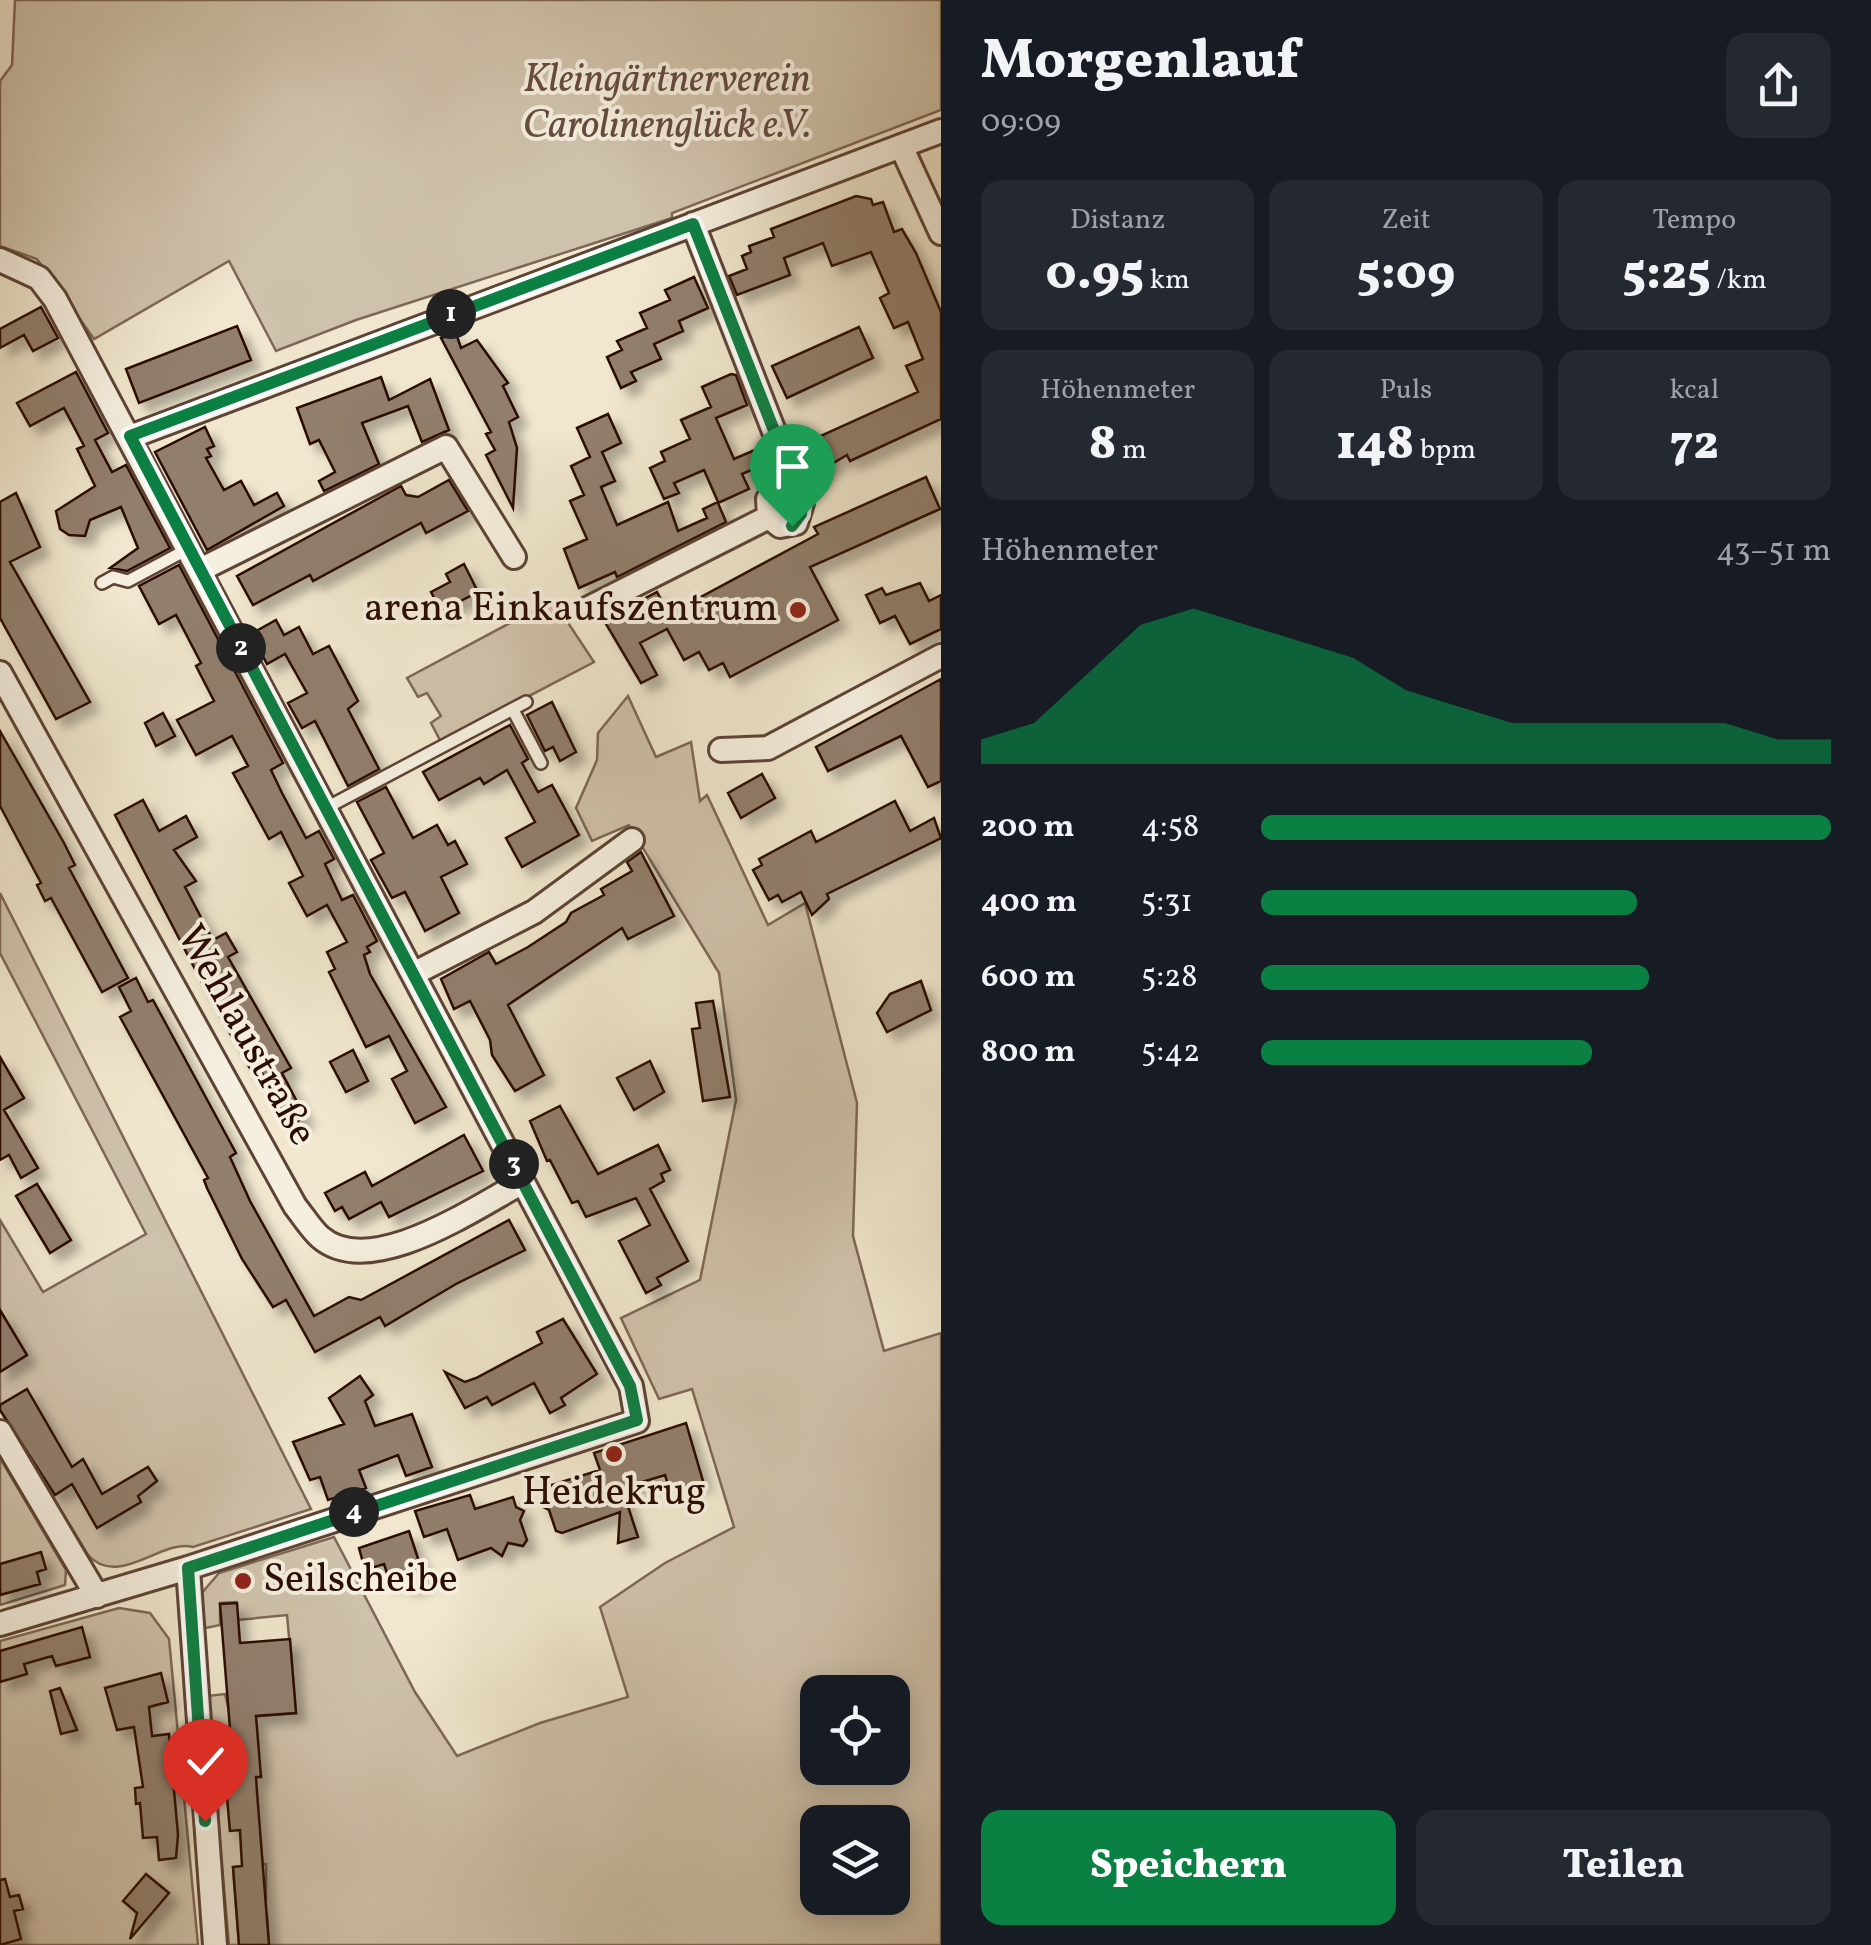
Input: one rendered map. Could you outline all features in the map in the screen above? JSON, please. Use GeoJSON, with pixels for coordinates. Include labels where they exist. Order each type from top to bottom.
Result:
{"type":"FeatureCollection","features":[{"type":"Feature","properties":{"kind":"street"},"geometry":{"type":"LineString","coordinates":[[130,436],[941,130]]}},
{"type":"Feature","properties":{"kind":"street"},"geometry":{"type":"LineString","coordinates":[[901,146],[941,233]]}},
{"type":"Feature","properties":{"kind":"street"},"geometry":{"type":"LineString","coordinates":[[693,224],[802,502],[801,514],[787,526],[774,524],[768,518],[768,500],[790,473]]}},
{"type":"Feature","properties":{"kind":"street"},"geometry":{"type":"LineString","coordinates":[[0,260],[39,278],[130,436],[630,1386],[637,1420],[188,1568],[0,1624]]}},
{"type":"Feature","properties":{"kind":"street"},"geometry":{"type":"LineString","coordinates":[[194,559],[446,446],[514,557]]}},
{"type":"Feature","properties":{"kind":"street"},"geometry":{"type":"LineString","coordinates":[[587,609],[768,518]]}},
{"type":"Feature","properties":{"kind":"street"},"geometry":{"type":"LineString","coordinates":[[722,750],[768,748],[941,656]]}},
{"type":"Feature","properties":{"kind":"street","name":"Wehlaustraße"},"geometry":{"type":"LineString","coordinates":[[0,673],[295,1206],[321,1239],[348,1250],[382,1250],[409,1241],[523,1182]]}},
{"type":"Feature","properties":{"kind":"street"},"geometry":{"type":"LineString","coordinates":[[414,974],[534,912],[632,840]]}},
{"type":"Feature","properties":{"kind":"street"},"geometry":{"type":"LineString","coordinates":[[0,1432],[97,1596]]}},
{"type":"Feature","properties":{"kind":"street"},"geometry":{"type":"LineString","coordinates":[[188,1568],[215,1945]]}},
{"type":"Feature","properties":{"kind":"lane"},"geometry":{"type":"LineString","coordinates":[[102,582],[114,576],[128,581],[194,559]]}},
{"type":"Feature","properties":{"kind":"lane"},"geometry":{"type":"LineString","coordinates":[[326,808],[526,702]]}},
{"type":"Feature","properties":{"kind":"lane"},"geometry":{"type":"LineString","coordinates":[[513,710],[541,763]]}},
{"type":"Feature","properties":{"kind":"green space","name":"Kleingärtnerverein Carolinenglück e.V."},"geometry":{"type":"Polygon","coordinates":[[[15,0],[941,0],[941,110],[672,213],[672,218],[356,320],[276,351],[229,261],[94,339],[37,259],[0,246],[0,81],[12,65],[15,0]]]}},
{"type":"Feature","properties":{"kind":"green space"},"geometry":{"type":"Polygon","coordinates":[[[553,600],[594,662],[441,742],[431,723],[441,716],[427,693],[418,697],[407,678],[553,600]]]}},
{"type":"Feature","properties":{"kind":"green space"},"geometry":{"type":"Polygon","coordinates":[[[628,696],[656,757],[691,742],[700,801],[707,795],[768,925],[805,903],[857,1103],[853,1236],[884,1351],[941,1333],[941,1945],[269,1945],[267,1915],[246,1916],[245,1902],[266,1900],[266,1864],[233,1867],[239,1945],[229,1945],[207,1696],[225,1694],[233,1728],[221,1730],[230,1830],[240,1830],[262,1857],[254,1778],[261,1776],[247,1717],[296,1713],[287,1615],[238,1620],[236,1602],[220,1603],[220,1625],[201,1629],[201,1594],[219,1573],[334,1537],[415,1692],[457,1756],[540,1723],[628,1697],[600,1607],[665,1563],[734,1527],[692,1389],[659,1399],[621,1318],[700,1280],[736,1100],[719,973],[629,825],[592,841],[576,808],[597,760],[598,733],[628,696]]]}},
{"type":"Feature","properties":{"kind":"green space"},"geometry":{"type":"Polygon","coordinates":[[[0,893],[311,1509],[193,1547],[168,1549],[127,1565],[100,1564],[88,1555],[29,1458],[44,1449],[19,1431],[14,1433],[0,1410],[0,1220],[43,1292],[146,1234],[0,953],[0,893]]]}},
{"type":"Feature","properties":{"kind":"green space"},"geometry":{"type":"Polygon","coordinates":[[[0,1458],[66,1570],[65,1585],[0,1605],[0,1458]]]}},
{"type":"Feature","properties":{"kind":"green space"},"geometry":{"type":"Polygon","coordinates":[[[119,1608],[150,1613],[169,1639],[198,1945],[0,1945],[0,1641],[119,1608]]]}},
{"type":"Feature","properties":{"kind":"building"},"geometry":{"type":"Polygon","coordinates":[[[856,196],[871,199],[873,205],[883,202],[894,232],[902,229],[916,253],[941,312],[941,419],[850,461],[847,455],[810,477],[796,447],[918,392],[906,366],[923,359],[908,322],[894,328],[880,298],[889,293],[871,252],[832,266],[823,243],[784,258],[790,275],[737,295],[729,276],[747,269],[742,256],[751,252],[749,246],[774,237],[771,229],[856,196]]]}},
{"type":"Feature","properties":{"kind":"building"},"geometry":{"type":"Polygon","coordinates":[[[694,277],[708,308],[679,321],[683,331],[654,344],[661,359],[631,372],[636,381],[621,388],[607,357],[622,350],[617,341],[647,328],[640,313],[670,300],[665,290],[694,277]]]}},
{"type":"Feature","properties":{"kind":"building"},"geometry":{"type":"Polygon","coordinates":[[[41,307],[58,338],[33,351],[24,335],[0,348],[0,329],[41,307]]]}},
{"type":"Feature","properties":{"kind":"building"},"geometry":{"type":"Polygon","coordinates":[[[237,326],[251,360],[139,403],[126,369],[237,326]]]}},
{"type":"Feature","properties":{"kind":"building"},"geometry":{"type":"Polygon","coordinates":[[[859,327],[873,358],[787,398],[772,366],[859,327]]]}},
{"type":"Feature","properties":{"kind":"building"},"geometry":{"type":"Polygon","coordinates":[[[456,333],[461,348],[477,340],[508,383],[503,386],[518,417],[509,422],[517,448],[513,508],[486,455],[495,450],[486,434],[491,432],[441,338],[456,333]]]}},
{"type":"Feature","properties":{"kind":"building"},"geometry":{"type":"Polygon","coordinates":[[[76,372],[108,433],[95,440],[112,472],[126,465],[170,548],[127,571],[110,568],[138,548],[121,507],[90,520],[85,536],[69,535],[60,529],[56,511],[95,486],[77,449],[84,446],[64,408],[30,426],[17,403],[76,372]]]}},
{"type":"Feature","properties":{"kind":"building"},"geometry":{"type":"Polygon","coordinates":[[[736,375],[747,405],[716,418],[734,459],[764,446],[770,462],[742,474],[749,489],[718,503],[726,522],[617,577],[615,572],[579,588],[564,549],[587,539],[570,501],[584,495],[571,466],[590,457],[577,428],[608,414],[621,443],[602,452],[615,481],[601,487],[617,525],[668,502],[678,531],[707,518],[703,509],[718,502],[704,470],[674,483],[679,493],[664,499],[650,468],[665,461],[661,452],[690,439],[681,420],[711,407],[702,387],[736,375]]]}},
{"type":"Feature","properties":{"kind":"building"},"geometry":{"type":"Polygon","coordinates":[[[381,377],[389,400],[430,379],[449,430],[422,442],[408,406],[362,423],[379,464],[324,491],[319,481],[335,472],[319,440],[310,444],[297,408],[381,377]]]}},
{"type":"Feature","properties":{"kind":"building"},"geometry":{"type":"Polygon","coordinates":[[[205,427],[214,446],[207,449],[211,456],[206,458],[224,490],[241,481],[254,505],[277,493],[284,506],[207,550],[155,452],[205,427]]]}},
{"type":"Feature","properties":{"kind":"building"},"geometry":{"type":"Polygon","coordinates":[[[926,477],[940,509],[810,567],[838,620],[730,677],[723,663],[709,670],[699,652],[684,660],[667,629],[640,643],[657,675],[641,683],[606,624],[623,615],[621,611],[657,592],[669,614],[818,534],[814,527],[926,477]]]}},
{"type":"Feature","properties":{"kind":"building"},"geometry":{"type":"Polygon","coordinates":[[[449,480],[468,511],[426,533],[421,523],[313,581],[310,575],[253,605],[237,576],[401,486],[406,495],[418,497],[449,480]]]}},
{"type":"Feature","properties":{"kind":"building"},"geometry":{"type":"Polygon","coordinates":[[[16,493],[40,547],[10,562],[90,702],[56,719],[0,618],[0,502],[16,493]]]}},
{"type":"Feature","properties":{"kind":"building"},"geometry":{"type":"Polygon","coordinates":[[[464,564],[478,592],[441,611],[431,592],[450,582],[446,574],[464,564]]]}},
{"type":"Feature","properties":{"kind":"building"},"geometry":{"type":"Polygon","coordinates":[[[179,565],[283,763],[271,770],[282,793],[306,838],[319,831],[334,859],[325,864],[342,900],[353,895],[377,941],[367,947],[370,952],[364,955],[370,974],[446,1107],[415,1123],[392,1079],[407,1071],[389,1036],[366,1047],[329,972],[335,969],[327,952],[347,942],[327,905],[307,916],[289,883],[303,876],[281,832],[269,839],[233,773],[248,766],[232,736],[196,755],[177,720],[214,701],[196,666],[201,663],[176,615],[159,624],[139,586],[179,565]]]}},
{"type":"Feature","properties":{"kind":"building"},"geometry":{"type":"Polygon","coordinates":[[[920,583],[929,601],[941,595],[941,629],[910,644],[895,616],[880,623],[866,595],[882,588],[886,595],[920,583]]]}},
{"type":"Feature","properties":{"kind":"building"},"geometry":{"type":"Polygon","coordinates":[[[276,620],[284,635],[299,627],[313,654],[329,646],[358,701],[348,709],[379,769],[348,786],[315,721],[302,728],[288,703],[307,693],[285,654],[267,664],[251,634],[276,620]]]}},
{"type":"Feature","properties":{"kind":"building"},"geometry":{"type":"Polygon","coordinates":[[[941,679],[941,781],[928,787],[901,736],[828,771],[816,747],[941,679]]]}},
{"type":"Feature","properties":{"kind":"building"},"geometry":{"type":"Polygon","coordinates":[[[552,702],[576,752],[560,761],[553,747],[545,751],[527,715],[552,702]]]}},
{"type":"Feature","properties":{"kind":"building"},"geometry":{"type":"Polygon","coordinates":[[[163,713],[175,736],[156,746],[145,723],[163,713]]]}},
{"type":"Feature","properties":{"kind":"building"},"geometry":{"type":"Polygon","coordinates":[[[510,725],[528,759],[522,763],[538,792],[552,785],[579,835],[522,867],[506,838],[535,822],[507,770],[484,784],[480,778],[439,800],[423,772],[510,725]]]}},
{"type":"Feature","properties":{"kind":"building"},"geometry":{"type":"Polygon","coordinates":[[[0,731],[64,843],[75,865],[69,868],[128,978],[102,992],[51,898],[45,901],[37,885],[41,883],[0,806],[0,731]]]}},
{"type":"Feature","properties":{"kind":"building"},"geometry":{"type":"Polygon","coordinates":[[[762,774],[775,798],[741,818],[728,793],[762,774]]]}},
{"type":"Feature","properties":{"kind":"building"},"geometry":{"type":"Polygon","coordinates":[[[386,787],[413,838],[437,825],[448,845],[455,841],[467,864],[441,877],[459,913],[425,931],[405,892],[392,898],[371,860],[384,853],[357,802],[386,787]]]}},
{"type":"Feature","properties":{"kind":"building"},"geometry":{"type":"Polygon","coordinates":[[[143,800],[159,831],[186,816],[197,837],[174,850],[196,881],[185,887],[213,940],[226,933],[237,952],[228,957],[291,1068],[282,1073],[305,1117],[290,1125],[262,1073],[255,1077],[211,1000],[115,815],[143,800]]]}},
{"type":"Feature","properties":{"kind":"building"},"geometry":{"type":"Polygon","coordinates":[[[895,801],[910,831],[934,818],[941,838],[827,894],[829,899],[812,915],[801,892],[782,902],[778,895],[769,900],[753,870],[762,865],[759,859],[811,831],[816,842],[895,801]]]}},
{"type":"Feature","properties":{"kind":"building"},"geometry":{"type":"Polygon","coordinates":[[[641,852],[674,916],[628,939],[622,928],[508,1005],[544,1075],[515,1091],[492,1055],[490,1040],[470,1001],[454,1009],[441,979],[489,952],[496,964],[528,947],[566,922],[571,913],[604,895],[601,889],[632,871],[627,862],[641,852]]]}},
{"type":"Feature","properties":{"kind":"building"},"geometry":{"type":"Polygon","coordinates":[[[136,978],[148,1002],[153,1000],[236,1153],[230,1157],[250,1201],[314,1316],[349,1297],[361,1300],[509,1220],[525,1250],[456,1284],[385,1326],[380,1317],[315,1352],[286,1300],[273,1307],[242,1259],[207,1188],[204,1180],[208,1178],[120,1017],[131,1011],[119,987],[136,978]]]}},
{"type":"Feature","properties":{"kind":"building"},"geometry":{"type":"Polygon","coordinates":[[[921,981],[931,1010],[887,1032],[877,1013],[890,994],[921,981]]]}},
{"type":"Feature","properties":{"kind":"building"},"geometry":{"type":"Polygon","coordinates":[[[713,1001],[730,1097],[703,1101],[692,1029],[700,1028],[696,1003],[713,1001]]]}},
{"type":"Feature","properties":{"kind":"building"},"geometry":{"type":"Polygon","coordinates":[[[353,1050],[368,1081],[346,1092],[330,1062],[353,1050]]]}},
{"type":"Feature","properties":{"kind":"building"},"geometry":{"type":"Polygon","coordinates":[[[0,1057],[24,1098],[4,1110],[38,1168],[21,1178],[9,1155],[0,1160],[0,1057]]]}},
{"type":"Feature","properties":{"kind":"building"},"geometry":{"type":"Polygon","coordinates":[[[650,1061],[664,1092],[634,1110],[617,1078],[650,1061]]]}},
{"type":"Feature","properties":{"kind":"building"},"geometry":{"type":"Polygon","coordinates":[[[560,1106],[598,1174],[658,1145],[670,1170],[661,1174],[664,1181],[650,1189],[688,1261],[657,1278],[661,1285],[646,1293],[619,1241],[650,1225],[636,1198],[586,1217],[578,1201],[572,1203],[550,1160],[547,1161],[530,1121],[560,1106]]]}},
{"type":"Feature","properties":{"kind":"building"},"geometry":{"type":"Polygon","coordinates":[[[464,1135],[483,1171],[389,1217],[381,1202],[349,1219],[342,1207],[335,1211],[325,1193],[365,1172],[372,1186],[464,1135]]]}},
{"type":"Feature","properties":{"kind":"building"},"geometry":{"type":"Polygon","coordinates":[[[37,1184],[71,1240],[50,1253],[16,1196],[37,1184]]]}},
{"type":"Feature","properties":{"kind":"building"},"geometry":{"type":"Polygon","coordinates":[[[0,1310],[27,1355],[0,1372],[0,1310]]]}},
{"type":"Feature","properties":{"kind":"building"},"geometry":{"type":"Polygon","coordinates":[[[563,1319],[597,1374],[561,1398],[565,1405],[550,1413],[534,1383],[492,1405],[487,1397],[465,1408],[445,1372],[465,1382],[476,1378],[542,1343],[537,1332],[563,1319]]]}},
{"type":"Feature","properties":{"kind":"building"},"geometry":{"type":"Polygon","coordinates":[[[360,1376],[373,1395],[365,1401],[375,1426],[412,1414],[432,1467],[406,1476],[398,1455],[359,1470],[366,1488],[328,1500],[320,1477],[310,1480],[293,1442],[344,1424],[329,1398],[360,1376]]]}},
{"type":"Feature","properties":{"kind":"building"},"geometry":{"type":"Polygon","coordinates":[[[27,1389],[72,1467],[83,1459],[102,1494],[148,1467],[157,1481],[138,1496],[141,1502],[97,1528],[72,1484],[55,1495],[0,1410],[0,1405],[27,1389]]]}},
{"type":"Feature","properties":{"kind":"building"},"geometry":{"type":"Polygon","coordinates":[[[686,1423],[703,1481],[670,1491],[665,1475],[622,1488],[638,1537],[618,1543],[620,1512],[562,1533],[556,1531],[549,1510],[541,1506],[546,1498],[542,1488],[600,1470],[594,1453],[686,1423]]]}},
{"type":"Feature","properties":{"kind":"building"},"geometry":{"type":"Polygon","coordinates":[[[470,1495],[475,1509],[513,1497],[516,1507],[524,1511],[520,1520],[527,1540],[523,1546],[508,1543],[502,1556],[491,1548],[458,1560],[447,1529],[424,1537],[415,1511],[470,1495]]]}},
{"type":"Feature","properties":{"kind":"building"},"geometry":{"type":"Polygon","coordinates":[[[409,1531],[425,1580],[405,1586],[402,1577],[390,1582],[384,1564],[365,1570],[359,1548],[409,1531]]]}},
{"type":"Feature","properties":{"kind":"building"},"geometry":{"type":"Polygon","coordinates":[[[41,1552],[46,1569],[37,1572],[40,1584],[0,1595],[0,1564],[41,1552]]]}},
{"type":"Feature","properties":{"kind":"building"},"geometry":{"type":"Polygon","coordinates":[[[237,1603],[240,1643],[290,1639],[296,1713],[256,1716],[261,1777],[256,1777],[269,1945],[239,1945],[233,1867],[242,1866],[240,1830],[230,1831],[221,1729],[230,1729],[220,1604],[237,1603]]]}},
{"type":"Feature","properties":{"kind":"building"},"geometry":{"type":"Polygon","coordinates":[[[82,1627],[90,1657],[56,1666],[52,1656],[24,1664],[27,1674],[0,1682],[0,1651],[82,1627]]]}},
{"type":"Feature","properties":{"kind":"building"},"geometry":{"type":"Polygon","coordinates":[[[161,1673],[168,1702],[149,1707],[152,1736],[169,1734],[178,1835],[176,1858],[159,1860],[157,1837],[143,1838],[140,1803],[136,1804],[135,1788],[143,1787],[134,1727],[117,1730],[105,1688],[161,1673]]]}},
{"type":"Feature","properties":{"kind":"building"},"geometry":{"type":"Polygon","coordinates":[[[60,1688],[77,1730],[61,1734],[50,1691],[60,1688]]]}},
{"type":"Feature","properties":{"kind":"building"},"geometry":{"type":"Polygon","coordinates":[[[146,1874],[169,1893],[130,1939],[137,1913],[123,1901],[146,1874]]]}},
{"type":"Feature","properties":{"kind":"building"},"geometry":{"type":"Polygon","coordinates":[[[5,1879],[10,1897],[19,1895],[23,1909],[14,1911],[21,1939],[0,1945],[0,1880],[5,1879]]]}},
{"type":"Feature","properties":{"kind":"place","name":"arena Einkaufszentrum"},"geometry":{"type":"Point","coordinates":[798,610]}},
{"type":"Feature","properties":{"kind":"place","name":"Heidekrug"},"geometry":{"type":"Point","coordinates":[614,1454]}},
{"type":"Feature","properties":{"kind":"place","name":"Seilscheibe"},"geometry":{"type":"Point","coordinates":[243,1581]}},
{"type":"Feature","properties":{"kind":"route"},"geometry":{"type":"LineString","coordinates":[[205,1821],[188,1568],[637,1420],[630,1386],[130,436],[693,224],[802,502],[801,514],[792,526]]}}]}
